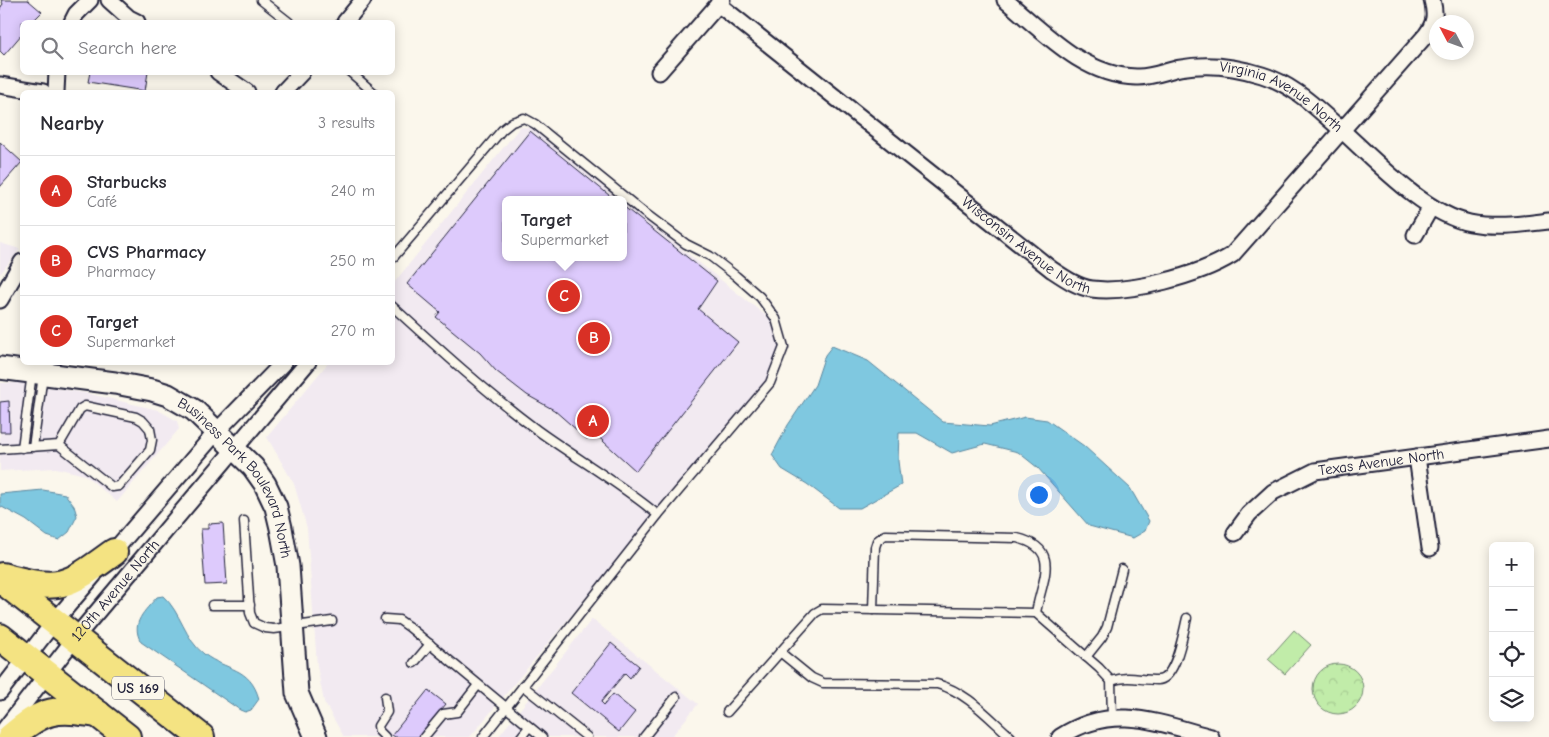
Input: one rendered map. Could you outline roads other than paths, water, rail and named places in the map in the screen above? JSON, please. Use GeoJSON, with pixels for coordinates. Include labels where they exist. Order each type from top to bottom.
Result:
{"type":"FeatureCollection","features":[{"type":"Feature","properties":{"kind":"highway"},"geometry":{"type":"LineString","coordinates":[[0,575],[46,585],[63,584],[78,578],[114,552]]}},
{"type":"Feature","properties":{"kind":"highway","name":"US 169"},"geometry":{"type":"LineString","coordinates":[[0,579],[201,737]]}},
{"type":"Feature","properties":{"kind":"highway","name":"US 169"},"geometry":{"type":"LineString","coordinates":[[0,637],[127,737]]}},
{"type":"Feature","properties":{"kind":"highway"},"geometry":{"type":"LineString","coordinates":[[11,737],[51,711],[64,709],[98,714]]}},
{"type":"Feature","properties":{"kind":"street"},"geometry":{"type":"LineString","coordinates":[[73,20],[76,14],[90,0]]}},
{"type":"Feature","properties":{"kind":"street"},"geometry":{"type":"LineString","coordinates":[[109,0],[133,20]]}},
{"type":"Feature","properties":{"kind":"street"},"geometry":{"type":"LineString","coordinates":[[347,20],[363,0]]}},
{"type":"Feature","properties":{"kind":"street","name":"Virginia Avenue North"},"geometry":{"type":"LineString","coordinates":[[1004,0],[1074,56],[1094,68],[1115,75],[1137,77],[1206,65],[1234,68],[1263,75],[1290,86],[1410,191],[1431,207],[1468,223],[1494,226],[1549,221]]}},
{"type":"Feature","properties":{"kind":"street","name":"Wisconsin Avenue North"},"geometry":{"type":"LineString","coordinates":[[720,2],[1051,269],[1070,281],[1091,289],[1137,286],[1215,265],[1232,254],[1426,35],[1433,25],[1436,12],[1432,0]]}},
{"type":"Feature","properties":{"kind":"street"},"geometry":{"type":"LineString","coordinates":[[659,72],[720,2]]}},
{"type":"Feature","properties":{"kind":"street"},"geometry":{"type":"LineString","coordinates":[[56,90],[57,75]]}},
{"type":"Feature","properties":{"kind":"street"},"geometry":{"type":"LineString","coordinates":[[222,75],[244,90]]}},
{"type":"Feature","properties":{"kind":"street"},"geometry":{"type":"LineString","coordinates":[[285,90],[299,75]]}},
{"type":"Feature","properties":{"kind":"street"},"geometry":{"type":"LineString","coordinates":[[0,85],[31,90]]}},
{"type":"Feature","properties":{"kind":"street"},"geometry":{"type":"LineString","coordinates":[[1415,235],[1431,207]]}},
{"type":"Feature","properties":{"kind":"street"},"geometry":{"type":"LineString","coordinates":[[0,300],[4,283],[20,264]]}},
{"type":"Feature","properties":{"kind":"street","name":"120th Avenue North"},"geometry":{"type":"LineString","coordinates":[[0,692],[54,622],[217,431],[281,365]]}},
{"type":"Feature","properties":{"kind":"street","name":"120th Avenue North"},"geometry":{"type":"LineString","coordinates":[[0,734],[75,638],[305,365]]}},
{"type":"Feature","properties":{"kind":"street","name":"Business Park Boulevard North"},"geometry":{"type":"LineString","coordinates":[[0,368],[38,371],[152,390],[168,395],[194,410],[235,448],[257,472],[276,507],[288,566],[297,693],[316,737]]}},
{"type":"Feature","properties":{"kind":"street","name":"Texas Avenue North"},"geometry":{"type":"LineString","coordinates":[[1235,533],[1249,514],[1273,492],[1315,471],[1549,439]]}},
{"type":"Feature","properties":{"kind":"street"},"geometry":{"type":"LineString","coordinates":[[1417,457],[1430,548]]}},
{"type":"Feature","properties":{"kind":"street"},"geometry":{"type":"LineString","coordinates":[[1060,737],[1092,722],[1112,717],[1141,720],[1211,737]]}},
{"type":"Feature","properties":{"kind":"lane"},"geometry":{"type":"LineString","coordinates":[[261,0],[286,20]]}},
{"type":"Feature","properties":{"kind":"lane"},"geometry":{"type":"LineString","coordinates":[[353,75],[371,90]]}},
{"type":"Feature","properties":{"kind":"lane"},"geometry":{"type":"LineString","coordinates":[[395,255],[502,130],[512,122],[524,118],[535,124],[624,196]]}},
{"type":"Feature","properties":{"kind":"lane"},"geometry":{"type":"LineString","coordinates":[[483,737],[658,515],[770,383],[784,347],[776,320],[760,297],[710,256],[686,244],[627,199]]}},
{"type":"Feature","properties":{"kind":"lane"},"geometry":{"type":"LineString","coordinates":[[395,309],[450,360],[537,430],[632,493],[658,515]]}},
{"type":"Feature","properties":{"kind":"lane"},"geometry":{"type":"LineString","coordinates":[[33,447],[38,371]]}},
{"type":"Feature","properties":{"kind":"lane"},"geometry":{"type":"LineString","coordinates":[[22,448],[38,371]]}},
{"type":"Feature","properties":{"kind":"lane"},"geometry":{"type":"LineString","coordinates":[[0,449],[60,445],[112,487],[119,486],[150,450],[152,440],[150,429],[143,420],[85,406],[80,409],[60,445]]}},
{"type":"Feature","properties":{"kind":"lane"},"geometry":{"type":"LineString","coordinates":[[244,521],[250,605],[254,623],[261,627],[274,629],[332,621]]}},
{"type":"Feature","properties":{"kind":"lane"},"geometry":{"type":"LineString","coordinates":[[873,610],[876,547],[877,541],[885,535],[1017,538],[1029,541],[1038,546],[1046,559],[1046,570],[1036,613]]}},
{"type":"Feature","properties":{"kind":"lane"},"geometry":{"type":"LineString","coordinates":[[1086,657],[1102,637],[1107,627],[1122,569]]}},
{"type":"Feature","properties":{"kind":"lane"},"geometry":{"type":"LineString","coordinates":[[212,605],[250,605]]}},
{"type":"Feature","properties":{"kind":"lane"},"geometry":{"type":"LineString","coordinates":[[727,712],[780,652],[822,609],[1036,613],[1111,682],[1112,717]]}},
{"type":"Feature","properties":{"kind":"lane"},"geometry":{"type":"LineString","coordinates":[[1111,682],[1129,677],[1154,680],[1166,677],[1174,666],[1187,618]]}},
{"type":"Feature","properties":{"kind":"lane"},"geometry":{"type":"LineString","coordinates":[[385,619],[398,620],[430,644],[542,737]]}},
{"type":"Feature","properties":{"kind":"lane"},"geometry":{"type":"LineString","coordinates":[[414,663],[430,644]]}},
{"type":"Feature","properties":{"kind":"lane"},"geometry":{"type":"LineString","coordinates":[[780,652],[812,678],[824,683],[937,684],[952,688],[967,698],[1011,737]]}},
{"type":"Feature","properties":{"kind":"lane"},"geometry":{"type":"LineString","coordinates":[[424,737],[443,714],[457,712],[478,685]]}},
{"type":"Feature","properties":{"kind":"lane"},"geometry":{"type":"LineString","coordinates":[[523,686],[588,737]]}},
{"type":"Feature","properties":{"kind":"lane"},"geometry":{"type":"LineString","coordinates":[[385,697],[386,712],[378,726],[379,732],[385,737]]}},
{"type":"Feature","properties":{"kind":"lane"},"geometry":{"type":"LineString","coordinates":[[644,737],[676,697]]}},
{"type":"Feature","properties":{"kind":"lane"},"geometry":{"type":"LineString","coordinates":[[521,737],[529,727]]}},
{"type":"Feature","properties":{"kind":"water"},"geometry":{"type":"Polygon","coordinates":[[[832,346],[868,361],[943,422],[990,426],[1025,417],[1047,420],[1084,446],[1130,488],[1149,521],[1145,531],[1133,538],[1089,526],[1038,468],[1018,452],[985,444],[952,453],[917,433],[899,433],[898,461],[901,485],[860,508],[839,508],[807,484],[782,469],[772,455],[788,425],[815,385],[825,355],[832,346]]]}},
{"type":"Feature","properties":{"kind":"water"},"geometry":{"type":"Polygon","coordinates":[[[43,490],[65,494],[74,506],[77,516],[69,532],[59,540],[47,536],[26,520],[0,506],[0,494],[43,490]]]}},
{"type":"Feature","properties":{"kind":"water"},"geometry":{"type":"Polygon","coordinates":[[[163,596],[174,610],[187,634],[204,654],[236,670],[250,680],[259,699],[251,710],[245,712],[240,710],[141,642],[137,629],[140,618],[157,597],[163,596]]]}},
{"type":"Feature","properties":{"kind":"place","name":"Target"},"geometry":{"type":"Point","coordinates":[564,296]}},
{"type":"Feature","properties":{"kind":"place","name":"CVS Pharmacy"},"geometry":{"type":"Point","coordinates":[594,338]}},
{"type":"Feature","properties":{"kind":"place","name":"Starbucks"},"geometry":{"type":"Point","coordinates":[593,421]}}]}
